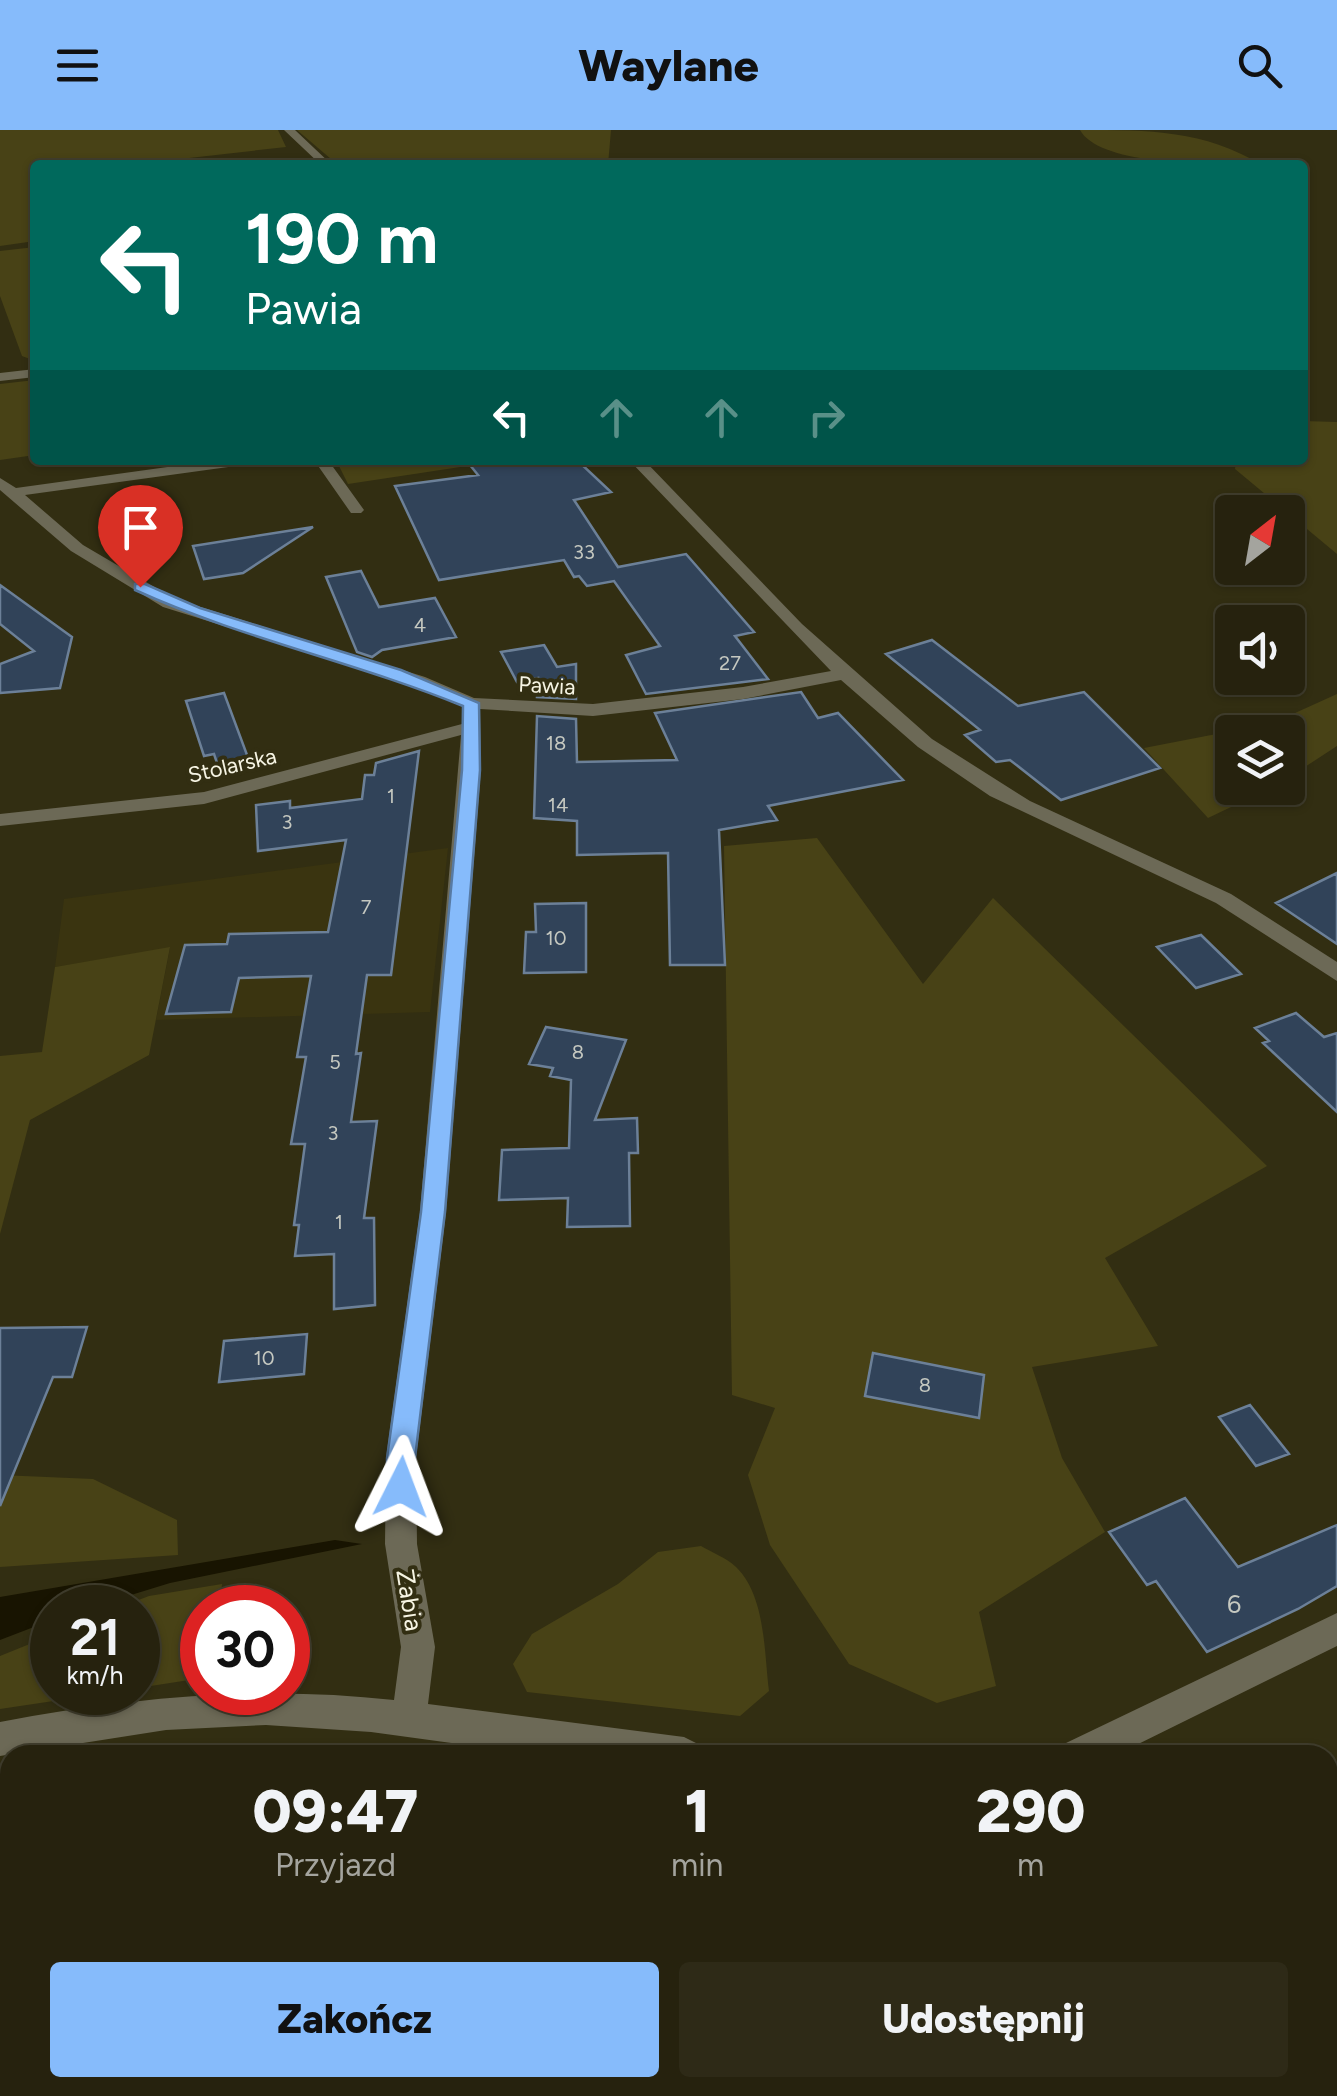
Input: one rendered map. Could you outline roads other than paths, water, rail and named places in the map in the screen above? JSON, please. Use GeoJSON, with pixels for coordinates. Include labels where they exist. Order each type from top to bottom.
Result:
{"type":"FeatureCollection","features":[{"type":"Feature","properties":{"kind":"street"},"geometry":{"type":"LineString","coordinates":[[289,130],[322,160]]}},
{"type":"Feature","properties":{"kind":"street"},"geometry":{"type":"LineString","coordinates":[[0,378],[30,374]]}},
{"type":"Feature","properties":{"kind":"street"},"geometry":{"type":"LineString","coordinates":[[5,488],[206,465]]}},
{"type":"Feature","properties":{"kind":"street"},"geometry":{"type":"LineString","coordinates":[[325,465],[356,510]]}},
{"type":"Feature","properties":{"kind":"street"},"geometry":{"type":"LineString","coordinates":[[641,465],[845,674],[914,736],[1026,810],[1183,878],[1334,966]]}},
{"type":"Feature","properties":{"kind":"street","name":"Pawia"},"geometry":{"type":"LineString","coordinates":[[5,488],[77,548],[169,602],[403,676],[470,716],[610,708],[742,693],[845,674]]}},
{"type":"Feature","properties":{"kind":"street","name":"Stolarska"},"geometry":{"type":"LineString","coordinates":[[0,820],[204,798],[305,773],[430,734],[470,716]]}},
{"type":"Feature","properties":{"kind":"street","name":"Żabia"},"geometry":{"type":"LineString","coordinates":[[409,1720],[418,1647],[401,1544],[401,1458],[433,1212],[471,770],[470,716]]}},
{"type":"Feature","properties":{"kind":"street"},"geometry":{"type":"LineString","coordinates":[[1099,1745],[1337,1629]]}},
{"type":"Feature","properties":{"kind":"street"},"geometry":{"type":"LineString","coordinates":[[0,1739],[180,1714],[265,1708],[409,1720],[596,1745]]}}]}
